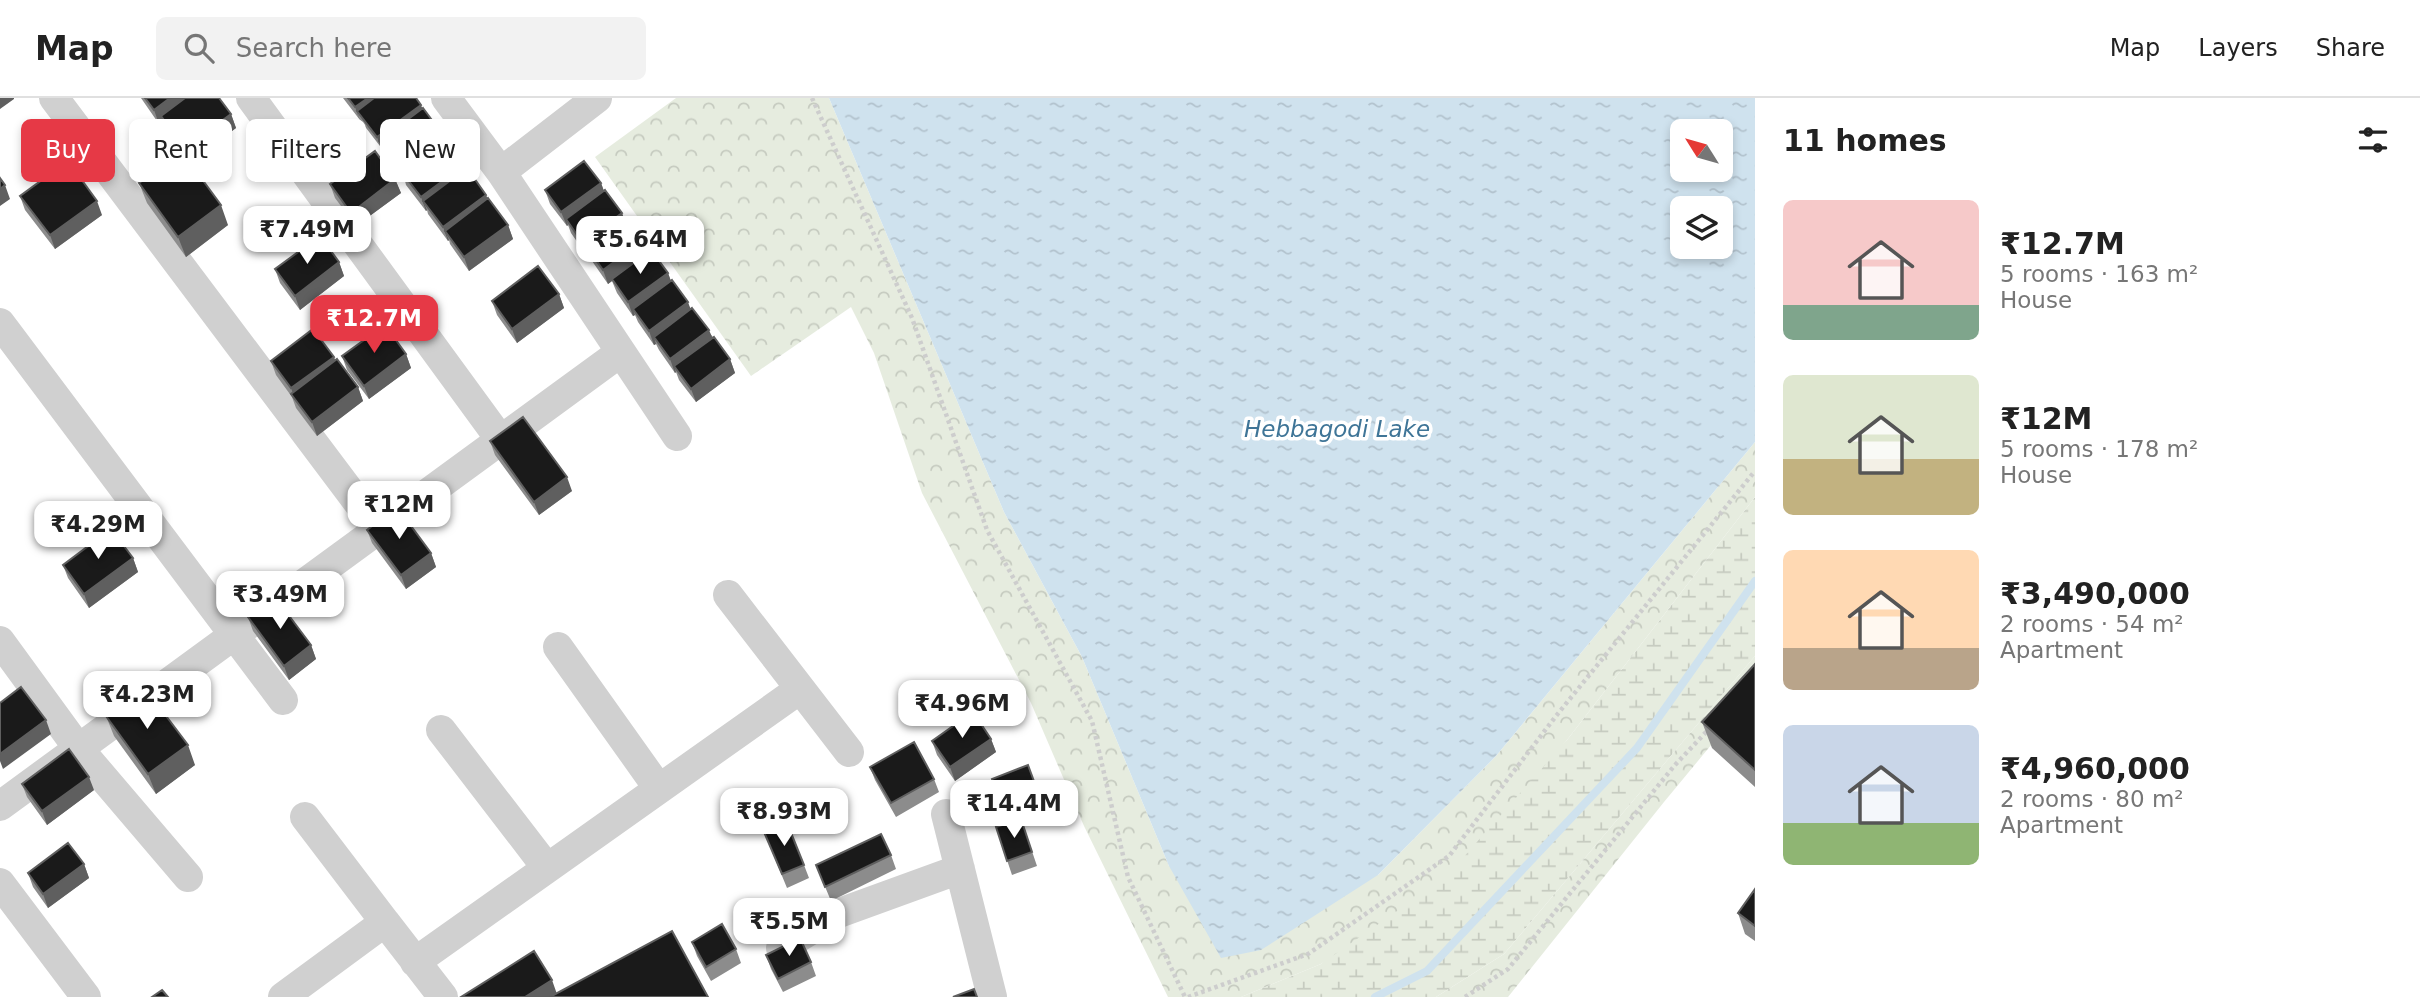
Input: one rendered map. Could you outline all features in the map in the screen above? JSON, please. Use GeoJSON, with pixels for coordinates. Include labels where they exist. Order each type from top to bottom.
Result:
{"type":"FeatureCollection","features":[{"type":"Feature","properties":{"kind":"street"},"geometry":{"type":"LineString","coordinates":[[54,98],[378,529]]}},
{"type":"Feature","properties":{"kind":"street"},"geometry":{"type":"LineString","coordinates":[[251,98],[500,439]]}},
{"type":"Feature","properties":{"kind":"street"},"geometry":{"type":"LineString","coordinates":[[446,98],[501,172],[677,436]]}},
{"type":"Feature","properties":{"kind":"street"},"geometry":{"type":"LineString","coordinates":[[501,172],[597,98]]}},
{"type":"Feature","properties":{"kind":"street"},"geometry":{"type":"LineString","coordinates":[[0,323],[283,700]]}},
{"type":"Feature","properties":{"kind":"street"},"geometry":{"type":"LineString","coordinates":[[0,806],[621,352]]}},
{"type":"Feature","properties":{"kind":"street"},"geometry":{"type":"LineString","coordinates":[[728,595],[849,752]]}},
{"type":"Feature","properties":{"kind":"street"},"geometry":{"type":"LineString","coordinates":[[0,641],[78,748],[188,877]]}},
{"type":"Feature","properties":{"kind":"street"},"geometry":{"type":"LineString","coordinates":[[558,647],[659,789]]}},
{"type":"Feature","properties":{"kind":"street"},"geometry":{"type":"LineString","coordinates":[[415,962],[800,689]]}},
{"type":"Feature","properties":{"kind":"street"},"geometry":{"type":"LineString","coordinates":[[441,730],[547,868]]}},
{"type":"Feature","properties":{"kind":"street"},"geometry":{"type":"LineString","coordinates":[[946,814],[992,997]]}},
{"type":"Feature","properties":{"kind":"street"},"geometry":{"type":"LineString","coordinates":[[305,817],[443,997]]}},
{"type":"Feature","properties":{"kind":"street"},"geometry":{"type":"LineString","coordinates":[[781,948],[839,913],[960,869]]}},
{"type":"Feature","properties":{"kind":"street"},"geometry":{"type":"LineString","coordinates":[[0,883],[86,997]]}},
{"type":"Feature","properties":{"kind":"street"},"geometry":{"type":"LineString","coordinates":[[283,997],[385,922]]}},
{"type":"Feature","properties":{"kind":"path"},"geometry":{"type":"LineString","coordinates":[[812,98],[912,318],[986,530],[1092,721],[1128,877],[1186,997],[1308,954],[1449,856],[1556,716],[1755,471]]}},
{"type":"Feature","properties":{"kind":"path"},"geometry":{"type":"LineString","coordinates":[[1465,997],[1508,969],[1675,765],[1711,727]]}},
{"type":"Feature","properties":{"kind":"green space"},"geometry":{"type":"Polygon","coordinates":[[[676,98],[829,98],[1004,512],[1082,657],[1169,866],[1378,875],[1496,756],[1755,442],[1755,497],[1567,740],[1446,877],[1321,964],[1241,997],[1168,997],[1084,826],[1031,703],[922,493],[874,353],[851,307],[751,376],[595,157],[676,98]]]}},
{"type":"Feature","properties":{"kind":"green space"},"geometry":{"type":"Polygon","coordinates":[[[1755,497],[1755,656],[1504,954],[1436,997],[1241,997],[1321,964],[1567,740],[1755,497]]]}},
{"type":"Feature","properties":{"kind":"green space"},"geometry":{"type":"Polygon","coordinates":[[[1755,656],[1755,692],[1508,997],[1436,997],[1504,954],[1755,656]]]}},
{"type":"Feature","properties":{"kind":"water","name":"Hebbagodi Lake"},"geometry":{"type":"Polygon","coordinates":[[[829,98],[1755,98],[1755,442],[1496,756],[1378,875],[1261,950],[1221,958],[1169,866],[1082,657],[1004,512],[829,98]]]}},
{"type":"Feature","properties":{"kind":"building"},"geometry":{"type":"Polygon","coordinates":[[[145,98],[170,98],[154,110],[145,98]]]}},
{"type":"Feature","properties":{"kind":"building"},"geometry":{"type":"Polygon","coordinates":[[[185,98],[219,98],[231,114],[224,119],[163,119],[161,116],[185,98]]]}},
{"type":"Feature","properties":{"kind":"building"},"geometry":{"type":"Polygon","coordinates":[[[348,98],[368,98],[355,107],[348,98]]]}},
{"type":"Feature","properties":{"kind":"building"},"geometry":{"type":"Polygon","coordinates":[[[374,98],[416,98],[421,105],[402,119],[380,119],[380,135],[377,137],[366,119],[357,111],[374,98]]]}},
{"type":"Feature","properties":{"kind":"building"},"geometry":{"type":"Polygon","coordinates":[[[423,108],[431,119],[408,119],[423,108]]]}},
{"type":"Feature","properties":{"kind":"building"},"geometry":{"type":"Polygon","coordinates":[[[375,151],[380,158],[380,182],[391,182],[351,213],[330,184],[366,182],[366,158],[375,151]]]}},
{"type":"Feature","properties":{"kind":"building"},"geometry":{"type":"Polygon","coordinates":[[[584,161],[601,183],[561,212],[545,190],[584,161]]]}},
{"type":"Feature","properties":{"kind":"building"},"geometry":{"type":"Polygon","coordinates":[[[39,182],[83,182],[97,201],[50,235],[20,196],[39,182]]]}},
{"type":"Feature","properties":{"kind":"building"},"geometry":{"type":"Polygon","coordinates":[[[204,182],[221,205],[178,237],[139,183],[204,182]]]}},
{"type":"Feature","properties":{"kind":"building"},"geometry":{"type":"Polygon","coordinates":[[[409,182],[441,182],[421,197],[409,182]]]}},
{"type":"Feature","properties":{"kind":"building"},"geometry":{"type":"Polygon","coordinates":[[[448,182],[477,182],[486,195],[443,227],[423,201],[448,182]]]}},
{"type":"Feature","properties":{"kind":"building"},"geometry":{"type":"Polygon","coordinates":[[[605,190],[622,213],[582,242],[566,219],[605,190]]]}},
{"type":"Feature","properties":{"kind":"building"},"geometry":{"type":"Polygon","coordinates":[[[488,198],[508,225],[464,257],[445,231],[488,198]]]}},
{"type":"Feature","properties":{"kind":"building"},"geometry":{"type":"Polygon","coordinates":[[[626,218],[643,241],[603,270],[587,247],[626,218]]]}},
{"type":"Feature","properties":{"kind":"building"},"geometry":{"type":"Polygon","coordinates":[[[320,236],[339,262],[295,296],[275,269],[320,236]]]}},
{"type":"Feature","properties":{"kind":"building"},"geometry":{"type":"Polygon","coordinates":[[[651,250],[668,273],[628,302],[612,279],[651,250]]]}},
{"type":"Feature","properties":{"kind":"building"},"geometry":{"type":"Polygon","coordinates":[[[538,266],[559,294],[512,329],[492,301],[538,266]]]}},
{"type":"Feature","properties":{"kind":"building"},"geometry":{"type":"Polygon","coordinates":[[[672,280],[688,302],[649,331],[633,309],[672,280]]]}},
{"type":"Feature","properties":{"kind":"building"},"geometry":{"type":"Polygon","coordinates":[[[692,308],[709,330],[670,359],[654,337],[692,308]]]}},
{"type":"Feature","properties":{"kind":"building"},"geometry":{"type":"Polygon","coordinates":[[[385,325],[406,354],[364,386],[342,356],[385,325]]]}},
{"type":"Feature","properties":{"kind":"building"},"geometry":{"type":"Polygon","coordinates":[[[313,329],[334,357],[291,388],[271,361],[313,329]]]}},
{"type":"Feature","properties":{"kind":"building"},"geometry":{"type":"Polygon","coordinates":[[[714,337],[730,359],[691,389],[674,366],[714,337]]]}},
{"type":"Feature","properties":{"kind":"building"},"geometry":{"type":"Polygon","coordinates":[[[337,359],[358,387],[312,422],[291,394],[337,359]]]}},
{"type":"Feature","properties":{"kind":"building"},"geometry":{"type":"Polygon","coordinates":[[[523,417],[567,477],[534,502],[490,441],[523,417]]]}},
{"type":"Feature","properties":{"kind":"building"},"geometry":{"type":"Polygon","coordinates":[[[397,507],[431,553],[401,575],[367,530],[397,507]]]}},
{"type":"Feature","properties":{"kind":"building"},"geometry":{"type":"Polygon","coordinates":[[[111,529],[133,558],[84,594],[63,565],[111,529]]]}},
{"type":"Feature","properties":{"kind":"building"},"geometry":{"type":"Polygon","coordinates":[[[275,597],[311,645],[284,666],[248,617],[275,597]]]}},
{"type":"Feature","properties":{"kind":"building"},"geometry":{"type":"Polygon","coordinates":[[[1755,664],[1755,770],[1702,722],[1755,664]]]}},
{"type":"Feature","properties":{"kind":"building"},"geometry":{"type":"Polygon","coordinates":[[[21,687],[46,720],[0,754],[0,703],[21,687]]]}},
{"type":"Feature","properties":{"kind":"building"},"geometry":{"type":"Polygon","coordinates":[[[145,688],[188,745],[148,774],[106,716],[145,688]]]}},
{"type":"Feature","properties":{"kind":"building"},"geometry":{"type":"Polygon","coordinates":[[[973,712],[991,739],[950,767],[932,741],[973,712]]]}},
{"type":"Feature","properties":{"kind":"building"},"geometry":{"type":"Polygon","coordinates":[[[914,742],[934,779],[891,803],[870,767],[914,742]]]}},
{"type":"Feature","properties":{"kind":"building"},"geometry":{"type":"Polygon","coordinates":[[[69,749],[89,777],[42,811],[22,784],[69,749]]]}},
{"type":"Feature","properties":{"kind":"building"},"geometry":{"type":"Polygon","coordinates":[[[1028,765],[1039,795],[1003,809],[992,779],[1028,765]]]}},
{"type":"Feature","properties":{"kind":"building"},"geometry":{"type":"Polygon","coordinates":[[[1021,819],[1032,852],[1007,861],[996,827],[1021,819]]]}},
{"type":"Feature","properties":{"kind":"building"},"geometry":{"type":"Polygon","coordinates":[[[787,823],[804,865],[782,874],[764,832],[787,823]]]}},
{"type":"Feature","properties":{"kind":"building"},"geometry":{"type":"Polygon","coordinates":[[[881,834],[891,855],[825,887],[816,865],[881,834]]]}},
{"type":"Feature","properties":{"kind":"building"},"geometry":{"type":"Polygon","coordinates":[[[68,843],[84,864],[43,894],[28,873],[68,843]]]}},
{"type":"Feature","properties":{"kind":"building"},"geometry":{"type":"Polygon","coordinates":[[[1755,889],[1755,926],[1738,913],[1755,889]]]}},
{"type":"Feature","properties":{"kind":"building"},"geometry":{"type":"Polygon","coordinates":[[[722,924],[736,949],[706,967],[692,942],[722,924]]]}},
{"type":"Feature","properties":{"kind":"building"},"geometry":{"type":"Polygon","coordinates":[[[672,931],[708,997],[550,997],[672,931]]]}},
{"type":"Feature","properties":{"kind":"building"},"geometry":{"type":"Polygon","coordinates":[[[800,938],[811,962],[778,979],[766,955],[800,938]]]}},
{"type":"Feature","properties":{"kind":"building"},"geometry":{"type":"Polygon","coordinates":[[[534,951],[552,980],[525,997],[461,997],[534,951]]]}},
{"type":"Feature","properties":{"kind":"building"},"geometry":{"type":"Polygon","coordinates":[[[974,989],[977,997],[953,997],[974,989]]]}},
{"type":"Feature","properties":{"kind":"building"},"geometry":{"type":"Polygon","coordinates":[[[162,990],[168,997],[152,997],[162,990]]]}},
{"type":"Feature","properties":{"kind":"waterway"},"geometry":{"type":"LineString","coordinates":[[1375,997],[1427,971],[1637,748],[1755,581]]}}]}
